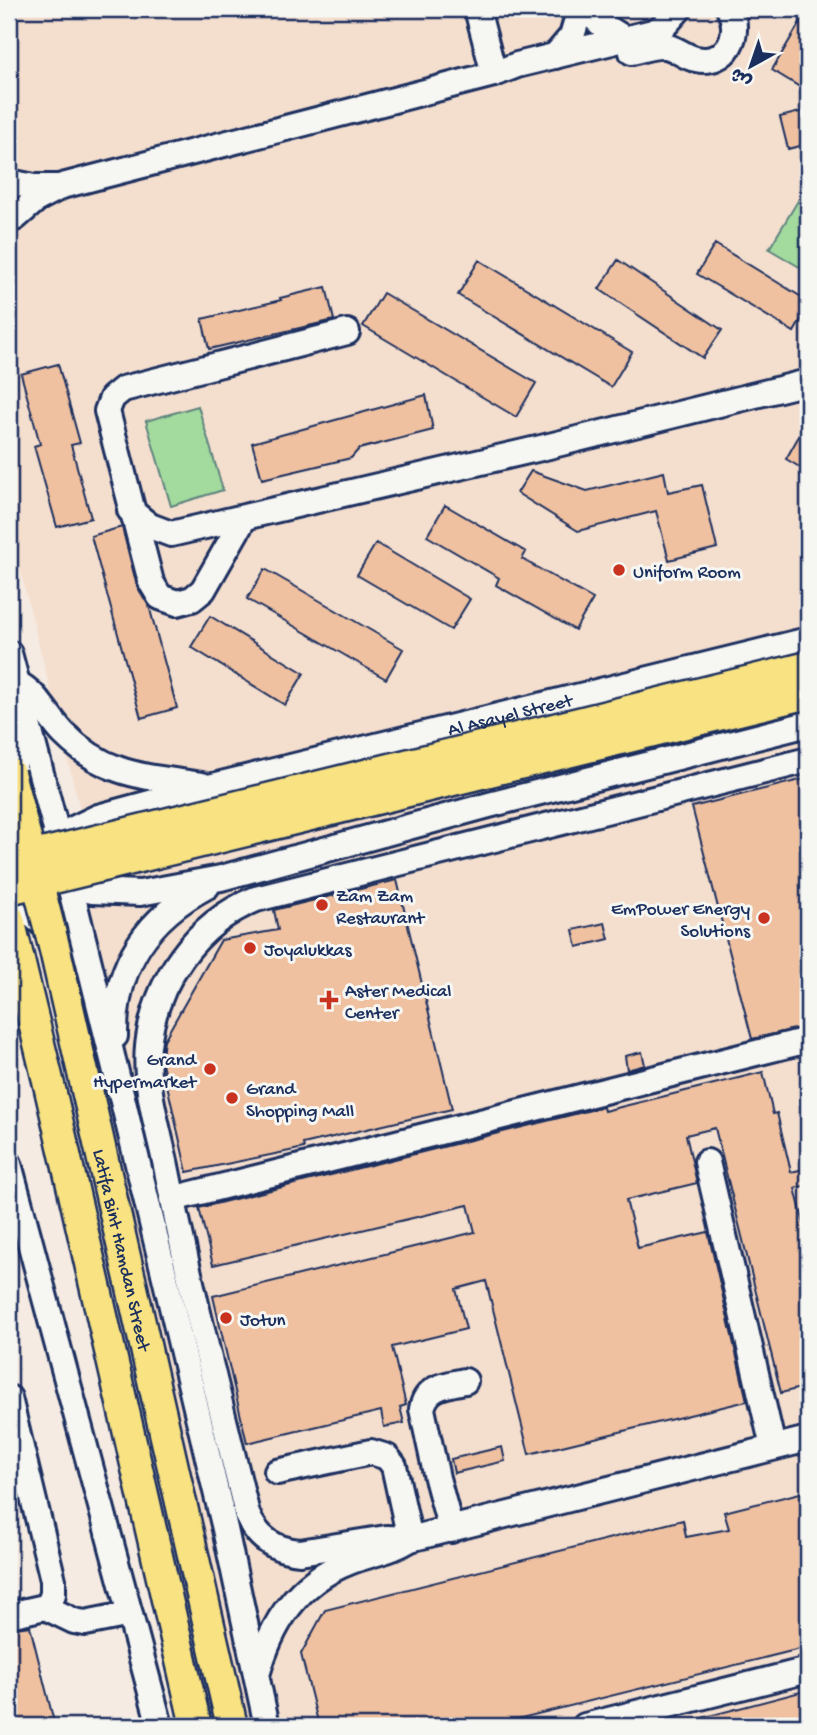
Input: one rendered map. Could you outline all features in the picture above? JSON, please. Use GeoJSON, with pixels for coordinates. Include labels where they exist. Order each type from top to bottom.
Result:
{"type":"FeatureCollection","features":[{"type":"Feature","properties":{"kind":"main road"},"geometry":{"type":"LineString","coordinates":[[11,871],[808,667]]}},
{"type":"Feature","properties":{"kind":"main road"},"geometry":{"type":"LineString","coordinates":[[11,871],[808,693]]}},
{"type":"Feature","properties":{"kind":"main road","name":"Latifa Bint Hamdan Street"},"geometry":{"type":"LineString","coordinates":[[9,773],[55,950],[232,1726]]}},
{"type":"Feature","properties":{"kind":"main road","name":"Latifa Bint Hamdan Street"},"geometry":{"type":"LineString","coordinates":[[9,919],[196,1726]]}},
{"type":"Feature","properties":{"kind":"street"},"geometry":{"type":"LineString","coordinates":[[477,9],[494,74]]}},
{"type":"Feature","properties":{"kind":"street"},"geometry":{"type":"LineString","coordinates":[[555,55],[572,36],[582,9],[625,39]]}},
{"type":"Feature","properties":{"kind":"street"},"geometry":{"type":"LineString","coordinates":[[9,183],[34,187],[62,186],[494,74],[517,65],[659,30],[679,9]]}},
{"type":"Feature","properties":{"kind":"street"},"geometry":{"type":"LineString","coordinates":[[494,74],[549,72],[659,46],[675,49],[695,59],[709,59],[724,52],[733,39],[735,23],[729,9]]}},
{"type":"Feature","properties":{"kind":"street"},"geometry":{"type":"LineString","coordinates":[[9,183],[17,198],[12,223]]}},
{"type":"Feature","properties":{"kind":"street"},"geometry":{"type":"LineString","coordinates":[[12,223],[37,200],[62,186]]}},
{"type":"Feature","properties":{"kind":"street"},"geometry":{"type":"LineString","coordinates":[[244,518],[203,590],[192,599],[177,603],[168,601],[155,590],[148,574],[107,411],[108,404],[117,393],[346,332]]}},
{"type":"Feature","properties":{"kind":"street"},"geometry":{"type":"LineString","coordinates":[[131,510],[150,526],[171,534],[541,449],[808,382]]}},
{"type":"Feature","properties":{"kind":"street"},"geometry":{"type":"LineString","coordinates":[[148,574],[157,553],[171,534]]}},
{"type":"Feature","properties":{"kind":"street","name":"Al Asayel Street"},"geometry":{"type":"LineString","coordinates":[[11,871],[58,837],[99,817],[209,787],[808,640]]}},
{"type":"Feature","properties":{"kind":"street"},"geometry":{"type":"LineString","coordinates":[[9,653],[115,1068],[225,1529],[267,1726]]}},
{"type":"Feature","properties":{"kind":"street"},"geometry":{"type":"LineString","coordinates":[[16,683],[29,691],[64,733],[96,761],[139,776],[209,787]]}},
{"type":"Feature","properties":{"kind":"street"},"geometry":{"type":"LineString","coordinates":[[9,820],[15,766],[16,683]]}},
{"type":"Feature","properties":{"kind":"street"},"geometry":{"type":"LineString","coordinates":[[11,871],[92,891],[140,892],[221,878],[489,805],[808,724]]}},
{"type":"Feature","properties":{"kind":"street"},"geometry":{"type":"LineString","coordinates":[[410,1539],[386,1538],[300,1552],[286,1551],[261,1538],[252,1527],[172,1199],[147,1070],[152,1022],[169,977],[182,957],[215,922],[234,908],[256,899],[808,760]]}},
{"type":"Feature","properties":{"kind":"street"},"geometry":{"type":"LineString","coordinates":[[489,805],[579,818]]}},
{"type":"Feature","properties":{"kind":"street"},"geometry":{"type":"LineString","coordinates":[[115,1068],[116,999],[121,979],[133,953],[152,928],[168,913],[185,899],[221,878]]}},
{"type":"Feature","properties":{"kind":"street"},"geometry":{"type":"LineString","coordinates":[[9,899],[37,918],[64,948],[81,980],[101,1051],[115,1068]]}},
{"type":"Feature","properties":{"kind":"street"},"geometry":{"type":"LineString","coordinates":[[172,1199],[808,1040]]}},
{"type":"Feature","properties":{"kind":"street"},"geometry":{"type":"LineString","coordinates":[[707,1162],[773,1447]]}},
{"type":"Feature","properties":{"kind":"street"},"geometry":{"type":"LineString","coordinates":[[9,1164],[130,1614],[152,1714],[160,1726]]}},
{"type":"Feature","properties":{"kind":"street"},"geometry":{"type":"LineString","coordinates":[[181,1348],[198,1312]]}},
{"type":"Feature","properties":{"kind":"street"},"geometry":{"type":"LineString","coordinates":[[452,1530],[422,1409],[432,1390],[465,1381]]}},
{"type":"Feature","properties":{"kind":"street"},"geometry":{"type":"LineString","coordinates":[[9,1398],[53,1580],[53,1594],[48,1607]]}},
{"type":"Feature","properties":{"kind":"street"},"geometry":{"type":"LineString","coordinates":[[256,1679],[273,1631],[290,1602],[300,1591],[338,1566],[410,1539],[808,1439]]}},
{"type":"Feature","properties":{"kind":"street"},"geometry":{"type":"LineString","coordinates":[[277,1472],[371,1452],[382,1454],[394,1466],[410,1539]]}},
{"type":"Feature","properties":{"kind":"street"},"geometry":{"type":"LineString","coordinates":[[9,1615],[36,1607],[48,1607],[74,1621],[85,1623],[130,1614]]}},
{"type":"Feature","properties":{"kind":"street"},"geometry":{"type":"LineString","coordinates":[[585,1726],[808,1670]]}},
{"type":"Feature","properties":{"kind":"shaded area"},"geometry":{"type":"Polygon","coordinates":[[[9,9],[808,9],[808,1726],[224,1726],[20,884],[94,865],[9,525],[9,9]]]}},
{"type":"Feature","properties":{"kind":"green space"},"geometry":{"type":"Polygon","coordinates":[[[808,184],[808,272],[769,249],[808,184]]]}},
{"type":"Feature","properties":{"kind":"green space"},"geometry":{"type":"Polygon","coordinates":[[[198,406],[223,490],[171,506],[146,421],[198,406]]]}},
{"type":"Feature","properties":{"kind":"building"},"geometry":{"type":"Polygon","coordinates":[[[808,9],[808,73],[800,87],[772,70],[808,9]]]}},
{"type":"Feature","properties":{"kind":"building"},"geometry":{"type":"Polygon","coordinates":[[[808,110],[808,144],[788,149],[780,117],[808,110]]]}},
{"type":"Feature","properties":{"kind":"building"},"geometry":{"type":"Polygon","coordinates":[[[715,244],[808,301],[808,308],[794,332],[697,274],[715,244]]]}},
{"type":"Feature","properties":{"kind":"building"},"geometry":{"type":"Polygon","coordinates":[[[479,260],[632,352],[611,387],[458,295],[479,260]]]}},
{"type":"Feature","properties":{"kind":"building"},"geometry":{"type":"Polygon","coordinates":[[[618,260],[722,330],[703,358],[599,289],[618,260]]]}},
{"type":"Feature","properties":{"kind":"building"},"geometry":{"type":"Polygon","coordinates":[[[326,287],[334,320],[209,349],[202,319],[326,287]]]}},
{"type":"Feature","properties":{"kind":"building"},"geometry":{"type":"Polygon","coordinates":[[[383,293],[536,383],[516,417],[363,326],[383,293]]]}},
{"type":"Feature","properties":{"kind":"building"},"geometry":{"type":"Polygon","coordinates":[[[58,364],[80,443],[71,445],[91,518],[57,527],[34,446],[40,444],[21,374],[58,364]]]}},
{"type":"Feature","properties":{"kind":"building"},"geometry":{"type":"Polygon","coordinates":[[[426,395],[433,430],[359,449],[351,458],[262,479],[252,443],[426,395]]]}},
{"type":"Feature","properties":{"kind":"building"},"geometry":{"type":"Polygon","coordinates":[[[808,420],[808,472],[786,459],[808,420]]]}},
{"type":"Feature","properties":{"kind":"building"},"geometry":{"type":"Polygon","coordinates":[[[531,471],[587,491],[664,472],[668,492],[702,485],[717,548],[669,560],[656,511],[578,531],[517,493],[531,471]]]}},
{"type":"Feature","properties":{"kind":"building"},"geometry":{"type":"Polygon","coordinates":[[[445,505],[526,552],[522,559],[593,599],[575,630],[496,585],[499,578],[427,536],[445,505]]]}},
{"type":"Feature","properties":{"kind":"building"},"geometry":{"type":"Polygon","coordinates":[[[122,527],[137,586],[149,606],[177,708],[141,718],[91,536],[122,527]]]}},
{"type":"Feature","properties":{"kind":"building"},"geometry":{"type":"Polygon","coordinates":[[[376,543],[470,599],[451,630],[357,575],[376,543]]]}},
{"type":"Feature","properties":{"kind":"building"},"geometry":{"type":"Polygon","coordinates":[[[265,569],[403,649],[386,679],[247,599],[265,569]]]}},
{"type":"Feature","properties":{"kind":"building"},"geometry":{"type":"Polygon","coordinates":[[[210,616],[304,673],[285,705],[191,647],[210,616]]]}},
{"type":"Feature","properties":{"kind":"building","name":"EmPower Energy Solutions"},"geometry":{"type":"Polygon","coordinates":[[[808,778],[808,1026],[752,1039],[692,807],[808,778]]]}},
{"type":"Feature","properties":{"kind":"building"},"geometry":{"type":"Polygon","coordinates":[[[397,880],[452,1109],[303,1144],[304,1148],[187,1172],[162,1063],[164,1040],[221,940],[278,930],[274,910],[397,880]]]}},
{"type":"Feature","properties":{"kind":"building"},"geometry":{"type":"Polygon","coordinates":[[[605,923],[609,939],[577,947],[573,930],[605,923]]]}},
{"type":"Feature","properties":{"kind":"building"},"geometry":{"type":"Polygon","coordinates":[[[642,1052],[645,1065],[627,1070],[625,1056],[642,1052]]]}},
{"type":"Feature","properties":{"kind":"building"},"geometry":{"type":"Polygon","coordinates":[[[763,1072],[773,1114],[777,1113],[791,1172],[808,1168],[808,1185],[795,1188],[808,1240],[808,1386],[781,1393],[715,1128],[686,1135],[697,1183],[626,1200],[638,1248],[708,1232],[747,1401],[529,1454],[486,1281],[456,1289],[466,1329],[392,1347],[406,1405],[400,1407],[404,1423],[384,1427],[381,1411],[247,1443],[213,1296],[475,1232],[468,1205],[213,1265],[199,1208],[603,1107],[604,1111],[763,1072]]]}},
{"type":"Feature","properties":{"kind":"building"},"geometry":{"type":"Polygon","coordinates":[[[502,1447],[505,1461],[454,1473],[451,1459],[502,1447]]]}},
{"type":"Feature","properties":{"kind":"building"},"geometry":{"type":"Polygon","coordinates":[[[808,1491],[808,1647],[489,1726],[319,1726],[301,1654],[325,1610],[683,1520],[686,1537],[729,1529],[724,1512],[808,1491]]]}},
{"type":"Feature","properties":{"kind":"building"},"geometry":{"type":"Polygon","coordinates":[[[30,1626],[55,1726],[9,1726],[9,1629],[30,1626]]]}},
{"type":"Feature","properties":{"kind":"building"},"geometry":{"type":"Polygon","coordinates":[[[808,1690],[808,1726],[691,1726],[690,1721],[808,1690]]]}},
{"type":"Feature","properties":{"kind":"place","name":"Uniform Room"},"geometry":{"type":"Point","coordinates":[619,570]}},
{"type":"Feature","properties":{"kind":"place","name":"Zam Zam Restaurant"},"geometry":{"type":"Point","coordinates":[322,905]}},
{"type":"Feature","properties":{"kind":"place","name":"EmPower Energy Solutions"},"geometry":{"type":"Point","coordinates":[764,918]}},
{"type":"Feature","properties":{"kind":"place","name":"Joyalukkas"},"geometry":{"type":"Point","coordinates":[250,948]}},
{"type":"Feature","properties":{"kind":"place","name":"Aster Medical Center"},"geometry":{"type":"Point","coordinates":[329,1000]}},
{"type":"Feature","properties":{"kind":"place","name":"Grand Hypermarket"},"geometry":{"type":"Point","coordinates":[210,1069]}},
{"type":"Feature","properties":{"kind":"place","name":"Grand Shopping Mall"},"geometry":{"type":"Point","coordinates":[232,1098]}},
{"type":"Feature","properties":{"kind":"place","name":"Jotun"},"geometry":{"type":"Point","coordinates":[226,1318]}}]}
